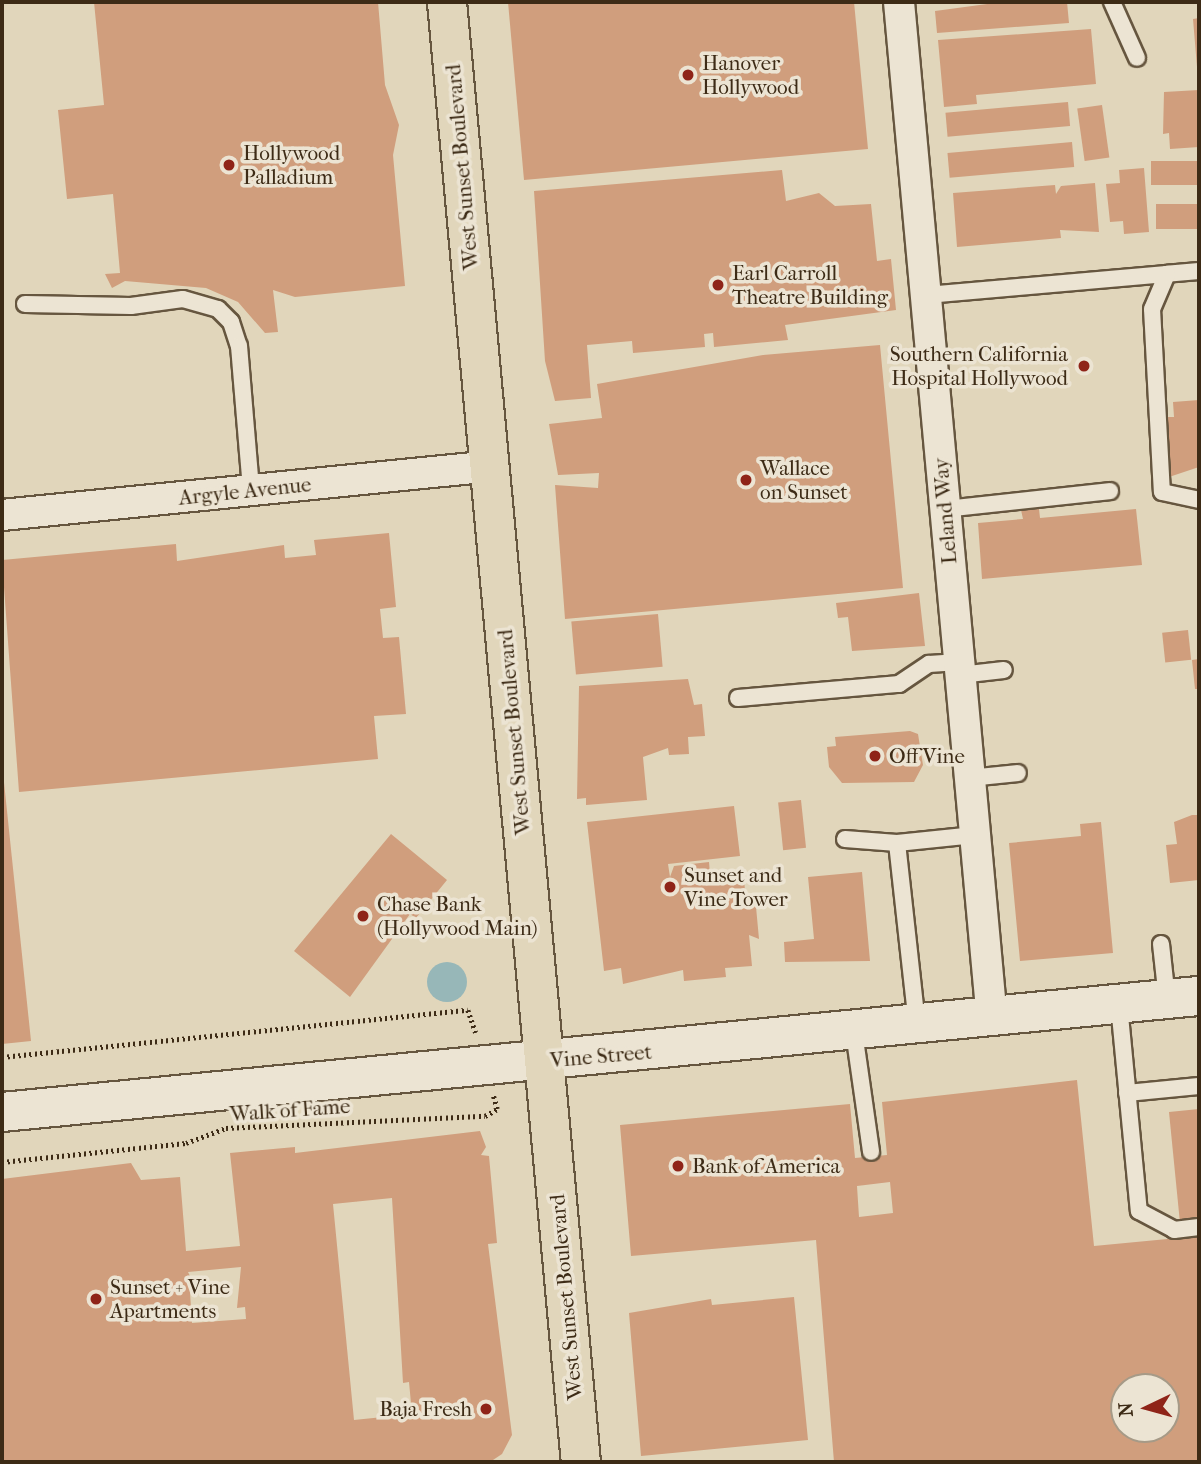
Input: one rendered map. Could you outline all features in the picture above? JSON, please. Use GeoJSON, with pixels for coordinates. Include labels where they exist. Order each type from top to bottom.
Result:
{"type":"FeatureCollection","features":[{"type":"Feature","properties":{"kind":"main road","name":"West Sunset Boulevard"},"geometry":{"type":"LineString","coordinates":[[447,2],[581,1462]]}},
{"type":"Feature","properties":{"kind":"main road","name":"Vine Street"},"geometry":{"type":"LineString","coordinates":[[2,1112],[992,1020],[1183,998]]}},
{"type":"Feature","properties":{"kind":"street","name":"Leland Way"},"geometry":{"type":"LineString","coordinates":[[899,2],[992,1020]]}},
{"type":"Feature","properties":{"kind":"street","name":"Argyle Avenue"},"geometry":{"type":"LineString","coordinates":[[2,515],[489,466]]}},
{"type":"Feature","properties":{"kind":"lane"},"geometry":{"type":"LineString","coordinates":[[1112,2],[1137,58]]}},
{"type":"Feature","properties":{"kind":"lane"},"geometry":{"type":"LineString","coordinates":[[926,295],[1199,271]]}},
{"type":"Feature","properties":{"kind":"lane"},"geometry":{"type":"LineString","coordinates":[[1167,274],[1152,309],[1162,492],[1199,500]]}},
{"type":"Feature","properties":{"kind":"lane"},"geometry":{"type":"LineString","coordinates":[[24,304],[131,306],[183,299],[218,309],[231,322],[239,345],[251,490]]}},
{"type":"Feature","properties":{"kind":"lane"},"geometry":{"type":"LineString","coordinates":[[945,509],[1110,491]]}},
{"type":"Feature","properties":{"kind":"lane"},"geometry":{"type":"LineString","coordinates":[[738,698],[899,684],[929,664],[1004,670]]}},
{"type":"Feature","properties":{"kind":"lane"},"geometry":{"type":"LineString","coordinates":[[970,778],[1018,773]]}},
{"type":"Feature","properties":{"kind":"lane"},"geometry":{"type":"LineString","coordinates":[[845,839],[897,843],[975,835]]}},
{"type":"Feature","properties":{"kind":"lane"},"geometry":{"type":"LineString","coordinates":[[897,843],[917,1026]]}},
{"type":"Feature","properties":{"kind":"lane"},"geometry":{"type":"LineString","coordinates":[[1161,944],[1183,998]]}},
{"type":"Feature","properties":{"kind":"lane"},"geometry":{"type":"LineString","coordinates":[[1119,1005],[1139,1212],[1174,1230],[1199,1227]]}},
{"type":"Feature","properties":{"kind":"lane"},"geometry":{"type":"LineString","coordinates":[[854,1032],[871,1152]]}},
{"type":"Feature","properties":{"kind":"lane"},"geometry":{"type":"LineString","coordinates":[[1128,1093],[1199,1086]]}},
{"type":"Feature","properties":{"kind":"path"},"geometry":{"type":"LineString","coordinates":[[2,1057],[468,1010],[473,1021]]}},
{"type":"Feature","properties":{"kind":"path","name":"Walk of Fame"},"geometry":{"type":"LineString","coordinates":[[2,1162],[186,1143],[226,1128],[485,1116],[497,1110]]}},
{"type":"Feature","properties":{"kind":"water"},"geometry":{"type":"Polygon","coordinates":[[[447,962],[461,968],[467,982],[461,996],[447,1002],[433,996],[427,982],[433,968],[447,962]]]}},
{"type":"Feature","properties":{"kind":"building","name":"Hollywood Palladium"},"geometry":{"type":"Polygon","coordinates":[[[94,2],[378,2],[385,85],[399,125],[393,155],[405,286],[295,297],[273,290],[278,332],[265,333],[238,302],[206,288],[125,281],[112,288],[105,274],[120,273],[113,194],[67,199],[58,110],[104,105],[94,2]]]}},
{"type":"Feature","properties":{"kind":"building","name":"Hanover Hollywood"},"geometry":{"type":"Polygon","coordinates":[[[508,2],[854,2],[868,149],[524,180],[508,2]]]}},
{"type":"Feature","properties":{"kind":"building"},"geometry":{"type":"Polygon","coordinates":[[[1002,2],[1067,2],[1069,23],[937,33],[935,11],[1002,2]]]}},
{"type":"Feature","properties":{"kind":"building"},"geometry":{"type":"Polygon","coordinates":[[[1199,18],[1199,67],[1197,67],[1193,19],[1199,18]]]}},
{"type":"Feature","properties":{"kind":"building"},"geometry":{"type":"Polygon","coordinates":[[[1091,29],[1096,84],[976,95],[977,104],[944,107],[938,40],[1091,29]]]}},
{"type":"Feature","properties":{"kind":"building"},"geometry":{"type":"Polygon","coordinates":[[[1199,90],[1199,147],[1170,149],[1169,133],[1163,134],[1164,92],[1199,90]]]}},
{"type":"Feature","properties":{"kind":"building"},"geometry":{"type":"Polygon","coordinates":[[[1068,102],[1070,126],[948,137],[945,113],[1068,102]]]}},
{"type":"Feature","properties":{"kind":"building"},"geometry":{"type":"Polygon","coordinates":[[[1102,105],[1109,157],[1085,161],[1077,108],[1102,105]]]}},
{"type":"Feature","properties":{"kind":"building"},"geometry":{"type":"Polygon","coordinates":[[[1072,142],[1074,167],[950,178],[947,153],[1072,142]]]}},
{"type":"Feature","properties":{"kind":"building"},"geometry":{"type":"Polygon","coordinates":[[[1151,161],[1199,161],[1199,185],[1151,185],[1151,161]]]}},
{"type":"Feature","properties":{"kind":"building"},"geometry":{"type":"Polygon","coordinates":[[[1144,168],[1149,232],[1124,234],[1123,221],[1110,222],[1106,184],[1120,183],[1119,170],[1144,168]]]}},
{"type":"Feature","properties":{"kind":"building","name":"Earl Carroll Theatre Building"},"geometry":{"type":"Polygon","coordinates":[[[782,170],[786,201],[819,193],[835,206],[871,204],[877,261],[891,259],[896,310],[785,325],[788,340],[714,347],[713,333],[704,334],[705,347],[633,353],[632,341],[587,345],[591,398],[555,401],[545,361],[534,191],[782,170]]]}},
{"type":"Feature","properties":{"kind":"building"},"geometry":{"type":"Polygon","coordinates":[[[1095,183],[1099,232],[1060,230],[1061,238],[957,247],[953,193],[1055,185],[1056,194],[1061,186],[1095,183]]]}},
{"type":"Feature","properties":{"kind":"building"},"geometry":{"type":"Polygon","coordinates":[[[1156,204],[1199,204],[1199,229],[1156,229],[1156,204]]]}},
{"type":"Feature","properties":{"kind":"building","name":"Wallace on Sunset"},"geometry":{"type":"Polygon","coordinates":[[[880,345],[903,588],[565,619],[555,485],[598,488],[599,473],[558,475],[549,424],[602,418],[597,384],[763,355],[880,345]]]}},
{"type":"Feature","properties":{"kind":"building"},"geometry":{"type":"Polygon","coordinates":[[[1166,397],[1168,417],[1174,417],[1173,402],[1199,400],[1199,467],[1169,477],[1166,397]]]}},
{"type":"Feature","properties":{"kind":"building"},"geometry":{"type":"Polygon","coordinates":[[[1039,509],[1040,518],[1136,509],[1142,565],[982,579],[978,523],[1023,519],[1021,510],[1039,509]]]}},
{"type":"Feature","properties":{"kind":"building"},"geometry":{"type":"Polygon","coordinates":[[[389,533],[396,607],[380,609],[383,638],[399,637],[406,714],[374,716],[378,759],[19,792],[2,560],[176,544],[177,561],[284,545],[285,558],[316,555],[314,540],[389,533]]]}},
{"type":"Feature","properties":{"kind":"building"},"geometry":{"type":"Polygon","coordinates":[[[919,593],[925,646],[852,651],[848,617],[838,618],[836,603],[919,593]]]}},
{"type":"Feature","properties":{"kind":"building"},"geometry":{"type":"Polygon","coordinates":[[[658,614],[663,667],[576,674],[571,622],[658,614]]]}},
{"type":"Feature","properties":{"kind":"building"},"geometry":{"type":"Polygon","coordinates":[[[1188,630],[1191,660],[1165,663],[1162,633],[1188,630]]]}},
{"type":"Feature","properties":{"kind":"building"},"geometry":{"type":"Polygon","coordinates":[[[1199,659],[1199,689],[1195,689],[1192,660],[1199,659]]]}},
{"type":"Feature","properties":{"kind":"building"},"geometry":{"type":"Polygon","coordinates":[[[688,679],[694,705],[702,704],[705,736],[688,737],[689,754],[669,755],[668,748],[643,757],[647,800],[586,805],[586,798],[577,799],[579,686],[688,679]]]}},
{"type":"Feature","properties":{"kind":"building","name":"Off Vine"},"geometry":{"type":"Polygon","coordinates":[[[910,731],[918,734],[923,765],[914,782],[842,783],[829,767],[827,747],[836,746],[835,737],[910,731]]]}},
{"type":"Feature","properties":{"kind":"building"},"geometry":{"type":"Polygon","coordinates":[[[2,763],[31,1041],[2,1044],[2,763]]]}},
{"type":"Feature","properties":{"kind":"building"},"geometry":{"type":"Polygon","coordinates":[[[801,800],[806,848],[783,850],[778,802],[801,800]]]}},
{"type":"Feature","properties":{"kind":"building","name":"Sunset and Vine Tower"},"geometry":{"type":"Polygon","coordinates":[[[734,806],[740,856],[668,864],[670,877],[674,866],[709,862],[710,874],[743,870],[746,900],[755,896],[759,939],[749,935],[752,966],[725,968],[726,977],[684,981],[683,970],[623,984],[621,968],[604,971],[587,822],[734,806]]]}},
{"type":"Feature","properties":{"kind":"building"},"geometry":{"type":"Polygon","coordinates":[[[1199,815],[1199,880],[1170,883],[1166,845],[1177,844],[1174,822],[1199,815]]]}},
{"type":"Feature","properties":{"kind":"building"},"geometry":{"type":"Polygon","coordinates":[[[1101,822],[1113,953],[1020,961],[1009,843],[1081,836],[1080,824],[1101,822]]]}},
{"type":"Feature","properties":{"kind":"building","name":"Chase Bank (Hollywood Main)"},"geometry":{"type":"Polygon","coordinates":[[[391,834],[447,880],[416,918],[410,914],[350,997],[294,951],[391,834]]]}},
{"type":"Feature","properties":{"kind":"building"},"geometry":{"type":"Polygon","coordinates":[[[862,872],[870,961],[785,962],[784,942],[814,939],[808,877],[862,872]]]}},
{"type":"Feature","properties":{"kind":"building"},"geometry":{"type":"Polygon","coordinates":[[[1077,1080],[1094,1246],[1199,1236],[1199,1462],[834,1462],[816,1240],[631,1256],[620,1125],[850,1104],[855,1158],[887,1155],[882,1102],[1077,1080]],[[890,1182],[857,1186],[859,1217],[893,1213],[890,1182]]]}},
{"type":"Feature","properties":{"kind":"building"},"geometry":{"type":"Polygon","coordinates":[[[1199,1109],[1199,1216],[1180,1223],[1169,1112],[1199,1109]]]}},
{"type":"Feature","properties":{"kind":"building","name":"Sunset + Vine Apartments"},"geometry":{"type":"Polygon","coordinates":[[[480,1131],[486,1147],[481,1155],[489,1156],[497,1243],[488,1244],[512,1435],[502,1454],[490,1462],[2,1462],[2,1179],[131,1163],[141,1180],[180,1177],[186,1251],[240,1246],[230,1153],[295,1147],[295,1153],[480,1131]],[[392,1198],[333,1204],[354,1420],[412,1414],[409,1382],[403,1383],[392,1198]],[[241,1267],[188,1272],[197,1291],[190,1292],[192,1323],[246,1319],[245,1307],[237,1308],[241,1267]]]}},
{"type":"Feature","properties":{"kind":"building"},"geometry":{"type":"Polygon","coordinates":[[[794,1297],[808,1440],[641,1456],[629,1313],[711,1299],[712,1305],[794,1297]]]}},
{"type":"Feature","properties":{"kind":"place","name":"Hanover Hollywood"},"geometry":{"type":"Point","coordinates":[688,75]}},
{"type":"Feature","properties":{"kind":"place","name":"Hollywood Palladium"},"geometry":{"type":"Point","coordinates":[229,165]}},
{"type":"Feature","properties":{"kind":"place","name":"Earl Carroll Theatre Building"},"geometry":{"type":"Point","coordinates":[718,285]}},
{"type":"Feature","properties":{"kind":"place","name":"Southern California Hospital Hollywood"},"geometry":{"type":"Point","coordinates":[1084,366]}},
{"type":"Feature","properties":{"kind":"place","name":"Wallace on Sunset"},"geometry":{"type":"Point","coordinates":[746,480]}},
{"type":"Feature","properties":{"kind":"place","name":"Off Vine"},"geometry":{"type":"Point","coordinates":[875,756]}},
{"type":"Feature","properties":{"kind":"place","name":"Sunset and Vine Tower"},"geometry":{"type":"Point","coordinates":[670,887]}},
{"type":"Feature","properties":{"kind":"place","name":"Chase Bank (Hollywood Main)"},"geometry":{"type":"Point","coordinates":[363,916]}},
{"type":"Feature","properties":{"kind":"place","name":"Bank of America"},"geometry":{"type":"Point","coordinates":[678,1166]}},
{"type":"Feature","properties":{"kind":"place","name":"Sunset + Vine Apartments"},"geometry":{"type":"Point","coordinates":[96,1299]}},
{"type":"Feature","properties":{"kind":"place","name":"Baja Fresh"},"geometry":{"type":"Point","coordinates":[486,1409]}}]}
